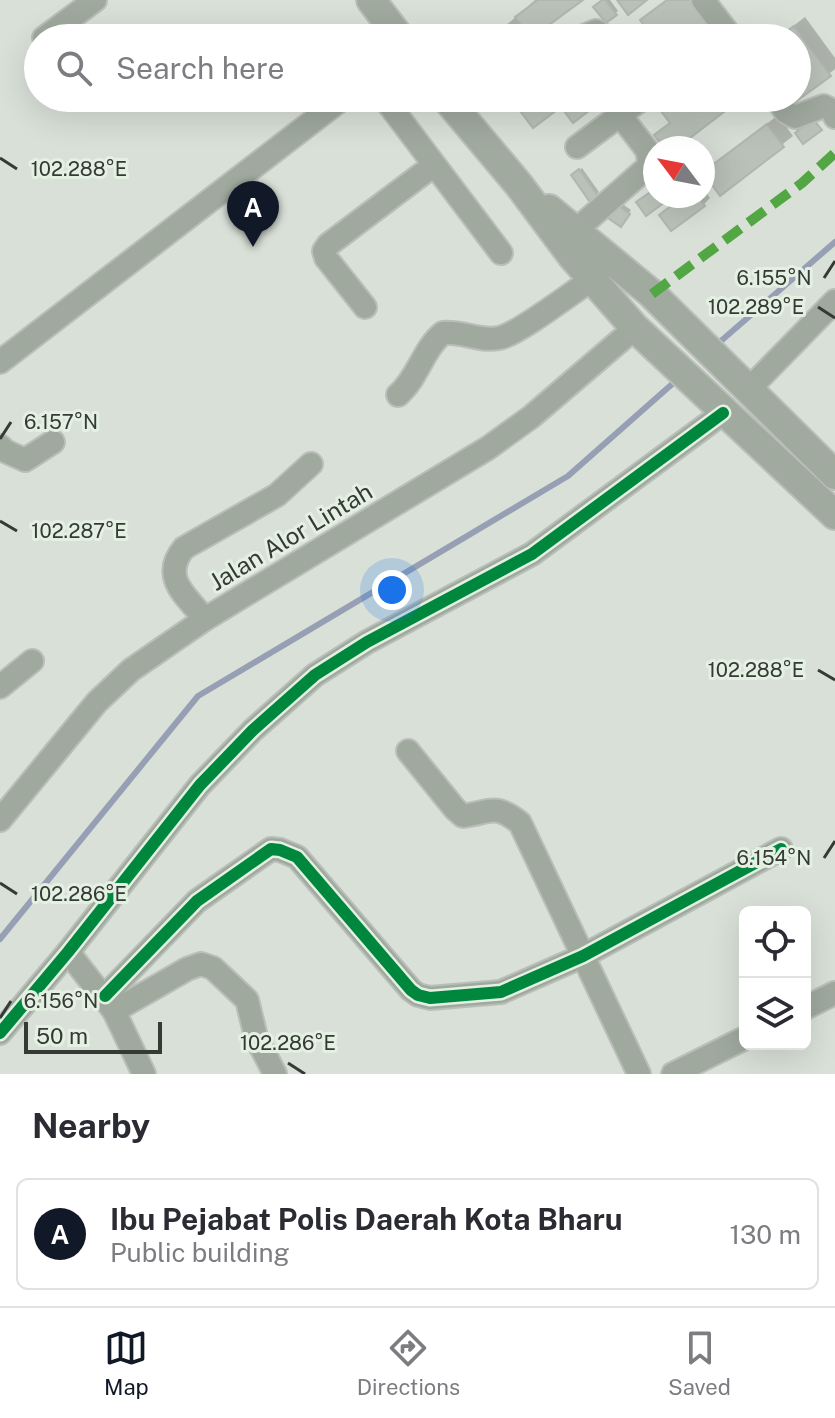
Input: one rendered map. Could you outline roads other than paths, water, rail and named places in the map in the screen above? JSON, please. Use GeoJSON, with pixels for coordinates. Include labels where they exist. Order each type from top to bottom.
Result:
{"type":"FeatureCollection","features":[{"type":"Feature","properties":{"kind":"main road"},"geometry":{"type":"LineString","coordinates":[[371,0],[389,24]]}},
{"type":"Feature","properties":{"kind":"main road"},"geometry":{"type":"LineString","coordinates":[[458,112],[519,185],[572,256],[640,332],[835,515]]}},
{"type":"Feature","properties":{"kind":"main road"},"geometry":{"type":"LineString","coordinates":[[519,185],[669,311],[835,475]]}},
{"type":"Feature","properties":{"kind":"street"},"geometry":{"type":"LineString","coordinates":[[63,24],[95,0]]}},
{"type":"Feature","properties":{"kind":"street"},"geometry":{"type":"LineString","coordinates":[[703,0],[719,24]]}},
{"type":"Feature","properties":{"kind":"street"},"geometry":{"type":"LineString","coordinates":[[811,110],[824,106],[833,111],[835,117]]}},
{"type":"Feature","properties":{"kind":"street"},"geometry":{"type":"LineString","coordinates":[[0,362],[325,112]]}},
{"type":"Feature","properties":{"kind":"street"},"geometry":{"type":"LineString","coordinates":[[394,112],[501,253]]}},
{"type":"Feature","properties":{"kind":"street"},"geometry":{"type":"LineString","coordinates":[[577,147],[624,112]]}},
{"type":"Feature","properties":{"kind":"street"},"geometry":{"type":"LineString","coordinates":[[786,112],[801,117],[808,112]]}},
{"type":"Feature","properties":{"kind":"street"},"geometry":{"type":"LineString","coordinates":[[576,230],[650,165],[647,150],[620,115]]}},
{"type":"Feature","properties":{"kind":"street"},"geometry":{"type":"LineString","coordinates":[[365,307],[326,258],[324,251],[434,165]]}},
{"type":"Feature","properties":{"kind":"street"},"geometry":{"type":"LineString","coordinates":[[398,395],[443,333],[489,339],[508,335],[594,278]]}},
{"type":"Feature","properties":{"kind":"street"},"geometry":{"type":"LineString","coordinates":[[749,389],[835,301]]}},
{"type":"Feature","properties":{"kind":"street","name":"Jalan Alor Lintah"},"geometry":{"type":"LineString","coordinates":[[0,820],[97,702],[131,670],[205,619],[488,448],[640,332]]}},
{"type":"Feature","properties":{"kind":"street"},"geometry":{"type":"LineString","coordinates":[[0,1033],[200,785],[253,730],[315,675],[367,642],[532,554],[723,413]]}},
{"type":"Feature","properties":{"kind":"street"},"geometry":{"type":"LineString","coordinates":[[0,446],[25,460],[53,442]]}},
{"type":"Feature","properties":{"kind":"street"},"geometry":{"type":"LineString","coordinates":[[205,619],[179,586],[173,571],[175,559],[184,548],[277,495],[311,464]]}},
{"type":"Feature","properties":{"kind":"street"},"geometry":{"type":"LineString","coordinates":[[0,687],[32,661]]}},
{"type":"Feature","properties":{"kind":"street"},"geometry":{"type":"LineString","coordinates":[[408,751],[463,816],[494,808],[520,823],[639,1074]]}},
{"type":"Feature","properties":{"kind":"street"},"geometry":{"type":"LineString","coordinates":[[110,1004],[197,901],[267,851],[276,848],[299,859],[418,995],[430,998],[501,992],[583,956],[781,849]]}},
{"type":"Feature","properties":{"kind":"street"},"geometry":{"type":"LineString","coordinates":[[68,952],[110,1004],[142,1073]]}},
{"type":"Feature","properties":{"kind":"street"},"geometry":{"type":"LineString","coordinates":[[110,1004],[201,964],[213,968],[247,1000],[256,1037],[275,1074]]}},
{"type":"Feature","properties":{"kind":"street"},"geometry":{"type":"LineString","coordinates":[[811,1005],[835,993]]}},
{"type":"Feature","properties":{"kind":"street"},"geometry":{"type":"LineString","coordinates":[[673,1074],[739,1041]]}},
{"type":"Feature","properties":{"kind":"waterway"},"geometry":{"type":"LineString","coordinates":[[714,347],[835,242]]}},
{"type":"Feature","properties":{"kind":"waterway"},"geometry":{"type":"LineString","coordinates":[[0,939],[198,696],[568,476],[679,378]]}},
{"type":"Feature","properties":{"kind":"place","name":"Ibu Pejabat Polis Daerah Kota Bharu"},"geometry":{"type":"Point","coordinates":[253,247]}}]}
